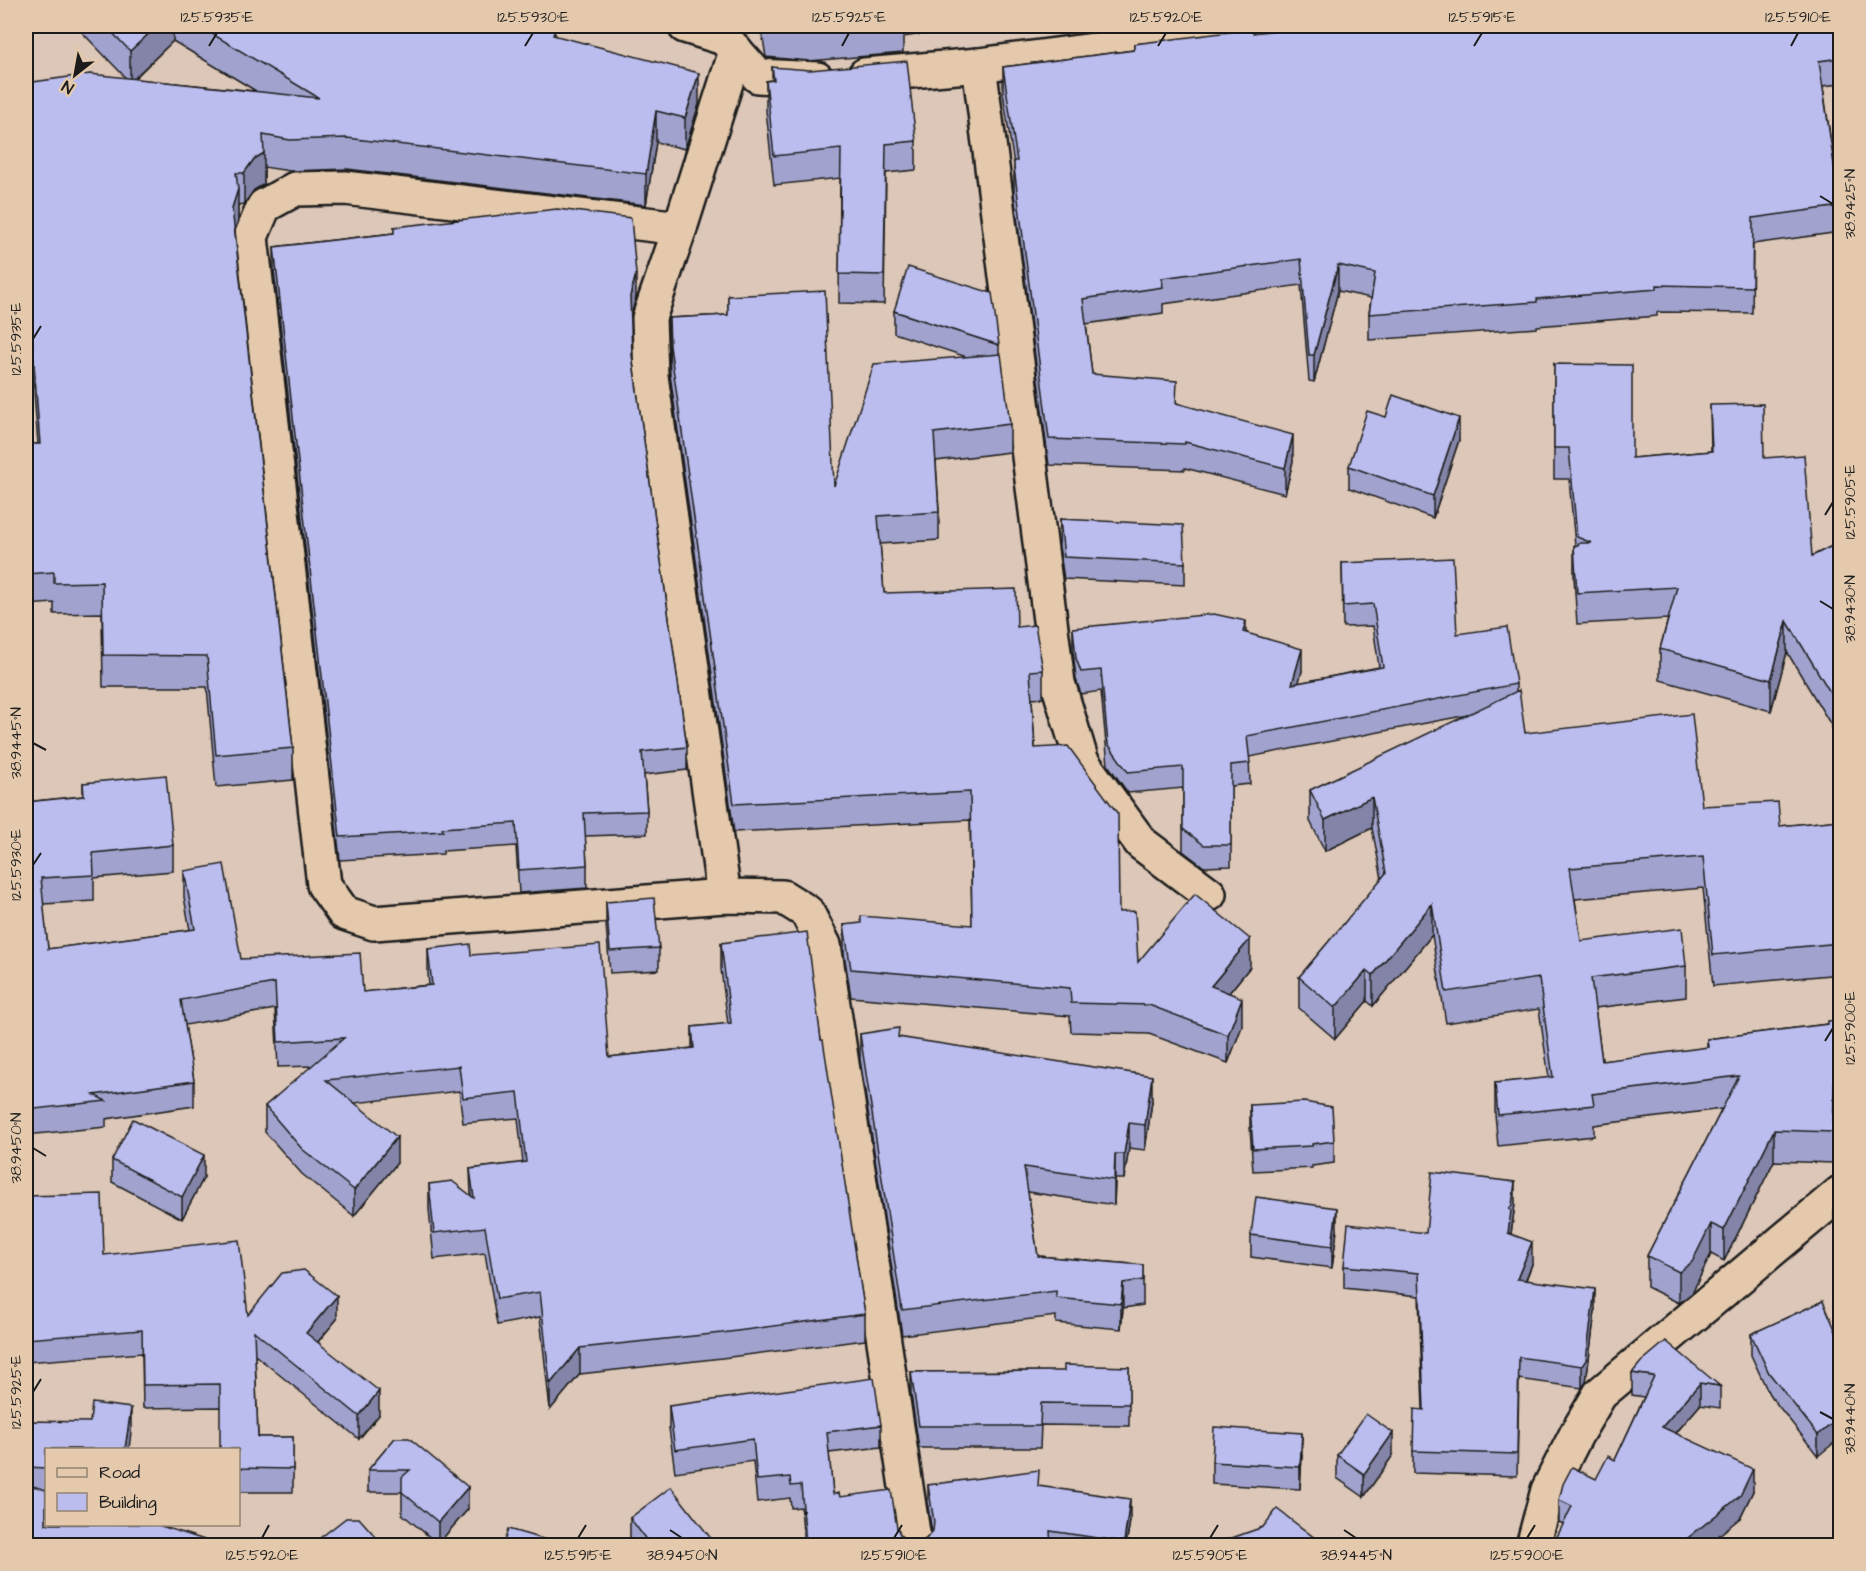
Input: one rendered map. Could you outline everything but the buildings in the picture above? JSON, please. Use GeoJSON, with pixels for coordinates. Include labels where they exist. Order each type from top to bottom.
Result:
{"type":"FeatureCollection","features":[{"type":"Feature","properties":{"kind":"street"},"geometry":{"type":"LineString","coordinates":[[685,26],[724,38],[758,76],[809,80],[979,65],[1278,26]]}},
{"type":"Feature","properties":{"kind":"street"},"geometry":{"type":"LineString","coordinates":[[724,896],[651,376],[649,318],[736,51]]}},
{"type":"Feature","properties":{"kind":"street"},"geometry":{"type":"LineString","coordinates":[[979,65],[1058,683],[1082,762],[1141,843],[1209,894]]}},
{"type":"Feature","properties":{"kind":"street"},"geometry":{"type":"LineString","coordinates":[[680,228],[335,188],[295,189],[264,206],[251,237],[324,885],[344,912],[374,923],[724,896],[783,897],[807,912],[824,945],[915,1545]]}},
{"type":"Feature","properties":{"kind":"street"},"geometry":{"type":"LineString","coordinates":[[1533,1545],[1548,1490],[1600,1394],[1840,1193]]}}]}
